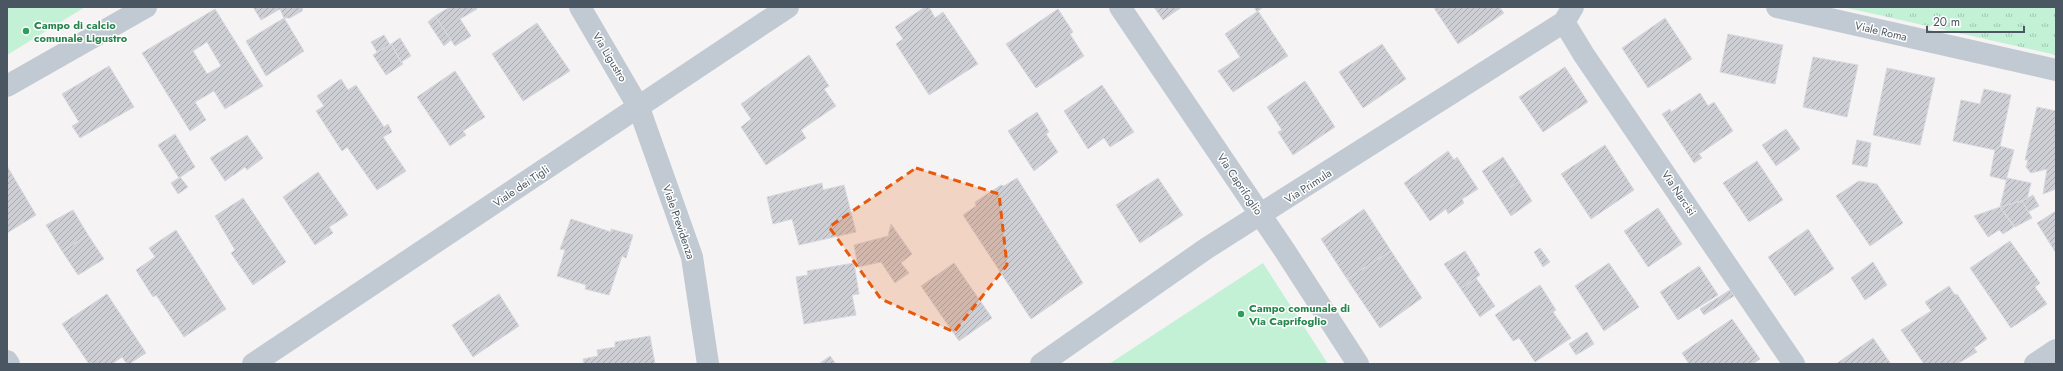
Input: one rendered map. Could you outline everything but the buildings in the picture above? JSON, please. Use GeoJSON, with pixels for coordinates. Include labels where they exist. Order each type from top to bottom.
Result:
{"type":"FeatureCollection","features":[{"type":"Feature","properties":{"kind":"street"},"geometry":{"type":"LineString","coordinates":[[7,86],[146,7]]}},
{"type":"Feature","properties":{"kind":"street","name":"Via Ligustro"},"geometry":{"type":"LineString","coordinates":[[580,7],[639,108]]}},
{"type":"Feature","properties":{"kind":"street","name":"Viale dei Tigli"},"geometry":{"type":"LineString","coordinates":[[253,364],[639,108],[788,7]]}},
{"type":"Feature","properties":{"kind":"street","name":"Via Caprifoglio"},"geometry":{"type":"LineString","coordinates":[[1120,7],[1261,215],[1358,364]]}},
{"type":"Feature","properties":{"kind":"street","name":"Viale Roma"},"geometry":{"type":"LineString","coordinates":[[1777,7],[2056,70]]}},
{"type":"Feature","properties":{"kind":"street","name":"Via Primula"},"geometry":{"type":"LineString","coordinates":[[1041,364],[1207,248],[1261,215],[1569,14]]}},
{"type":"Feature","properties":{"kind":"street","name":"Via Narcisi"},"geometry":{"type":"LineString","coordinates":[[1569,14],[1589,61],[1794,364]]}},
{"type":"Feature","properties":{"kind":"street","name":"Viale Previdenza"},"geometry":{"type":"LineString","coordinates":[[639,108],[692,257],[708,364]]}},
{"type":"Feature","properties":{"kind":"street"},"geometry":{"type":"LineString","coordinates":[[2035,364],[2056,350]]}},
{"type":"Feature","properties":{"kind":"highlighted area"},"geometry":{"type":"Polygon","coordinates":[[[916,168],[999,194],[1007,265],[954,332],[881,299],[829,227],[916,168]]]}},
{"type":"Feature","properties":{"kind":"green space","name":"Campo di calcio comunale Ligustro"},"geometry":{"type":"Polygon","coordinates":[[[7,7],[85,7],[7,55],[7,7]]]}},
{"type":"Feature","properties":{"kind":"green space"},"geometry":{"type":"Polygon","coordinates":[[[1843,7],[2056,7],[2056,55],[1843,7]]]}},
{"type":"Feature","properties":{"kind":"green space","name":"Campo comunale di Via Caprifoglio"},"geometry":{"type":"Polygon","coordinates":[[[1263,263],[1328,364],[1109,364],[1263,263]]]}},
{"type":"Feature","properties":{"kind":"place","name":"Campo di calcio comunale Ligustro"},"geometry":{"type":"Point","coordinates":[26,31]}},
{"type":"Feature","properties":{"kind":"place","name":"Campo comunale di Via Caprifoglio"},"geometry":{"type":"Point","coordinates":[1241,314]}}]}
